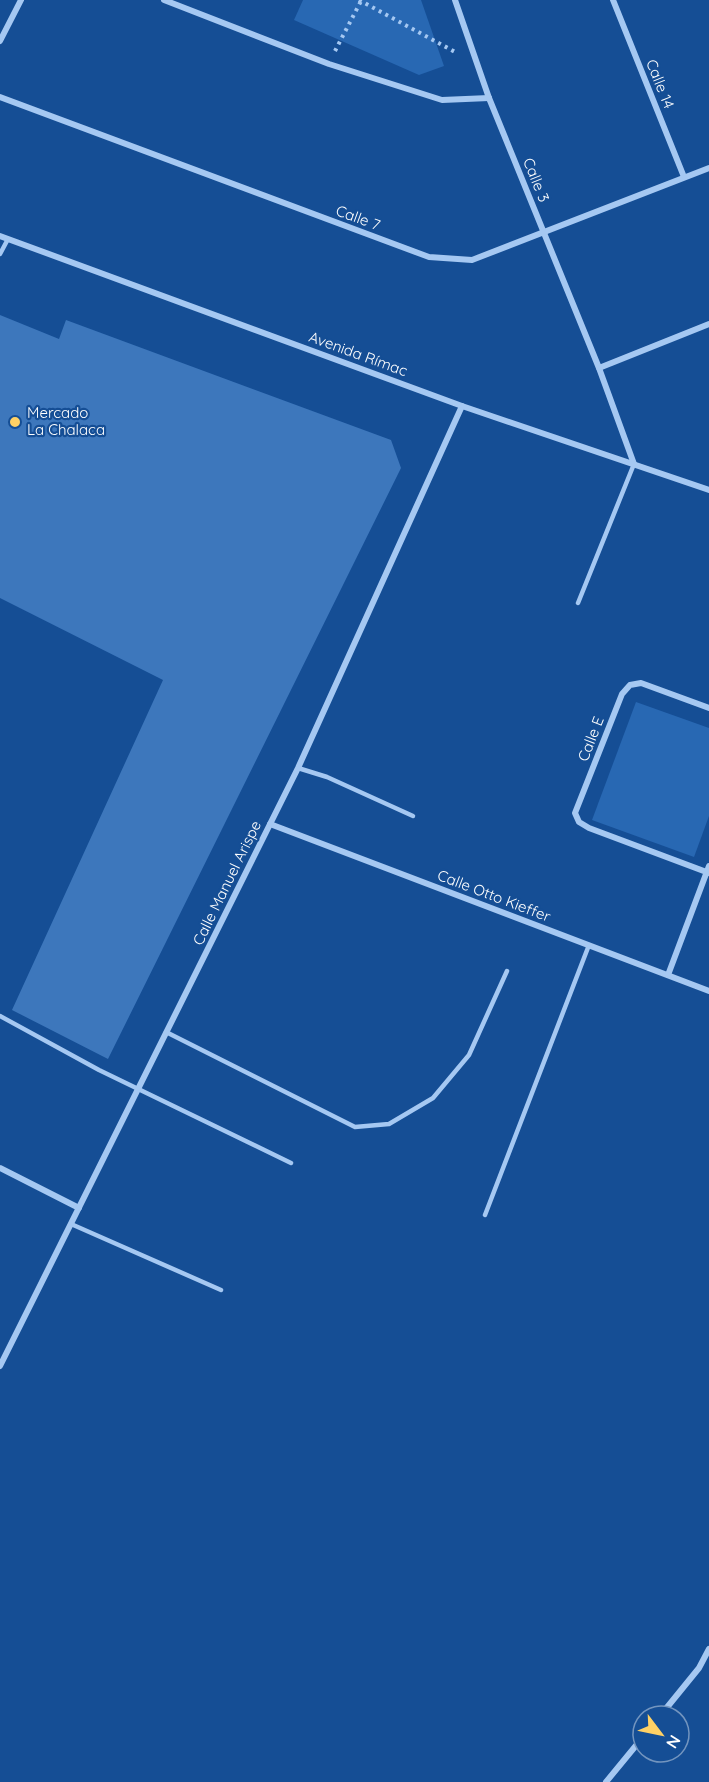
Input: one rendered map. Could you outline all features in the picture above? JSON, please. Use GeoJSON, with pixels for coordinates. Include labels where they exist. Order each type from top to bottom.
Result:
{"type":"FeatureCollection","features":[{"type":"Feature","properties":{"kind":"street"},"geometry":{"type":"LineString","coordinates":[[0,41],[21,0]]}},
{"type":"Feature","properties":{"kind":"street"},"geometry":{"type":"LineString","coordinates":[[164,0],[329,64],[442,100],[489,98]]}},
{"type":"Feature","properties":{"kind":"street","name":"Calle 3"},"geometry":{"type":"LineString","coordinates":[[455,0],[489,98],[599,368],[634,464]]}},
{"type":"Feature","properties":{"kind":"street","name":"Calle 14"},"geometry":{"type":"LineString","coordinates":[[613,0],[684,177]]}},
{"type":"Feature","properties":{"kind":"street","name":"Calle 7"},"geometry":{"type":"LineString","coordinates":[[0,97],[429,257],[472,260],[709,168]]}},
{"type":"Feature","properties":{"kind":"street","name":"Avenida Rímac"},"geometry":{"type":"LineString","coordinates":[[0,236],[462,406],[709,490]]}},
{"type":"Feature","properties":{"kind":"street"},"geometry":{"type":"LineString","coordinates":[[599,368],[709,324]]}},
{"type":"Feature","properties":{"kind":"street","name":"Calle Manuel Arispe"},"geometry":{"type":"LineString","coordinates":[[0,1365],[298,768],[462,406]]}},
{"type":"Feature","properties":{"kind":"street","name":"Calle E"},"geometry":{"type":"LineString","coordinates":[[708,870],[589,828],[579,822],[575,813],[622,694],[630,685],[641,683],[709,708]]}},
{"type":"Feature","properties":{"kind":"street","name":"Calle Otto Kieffer"},"geometry":{"type":"LineString","coordinates":[[270,824],[709,991]]}},
{"type":"Feature","properties":{"kind":"street"},"geometry":{"type":"LineString","coordinates":[[668,975],[708,870]]}},
{"type":"Feature","properties":{"kind":"street"},"geometry":{"type":"LineString","coordinates":[[0,1168],[79,1208]]}},
{"type":"Feature","properties":{"kind":"street"},"geometry":{"type":"LineString","coordinates":[[670,1704],[699,1668],[709,1649]]}},
{"type":"Feature","properties":{"kind":"street"},"geometry":{"type":"LineString","coordinates":[[606,1782],[631,1752]]}},
{"type":"Feature","properties":{"kind":"lane"},"geometry":{"type":"LineString","coordinates":[[0,254],[8,239]]}},
{"type":"Feature","properties":{"kind":"lane"},"geometry":{"type":"LineString","coordinates":[[578,603],[634,464]]}},
{"type":"Feature","properties":{"kind":"lane"},"geometry":{"type":"LineString","coordinates":[[298,768],[327,777],[412,816]]}},
{"type":"Feature","properties":{"kind":"lane"},"geometry":{"type":"LineString","coordinates":[[485,1215],[589,945]]}},
{"type":"Feature","properties":{"kind":"lane"},"geometry":{"type":"LineString","coordinates":[[166,1032],[355,1127],[389,1124],[434,1098],[469,1055],[507,971]]}},
{"type":"Feature","properties":{"kind":"lane"},"geometry":{"type":"LineString","coordinates":[[0,1016],[99,1070],[291,1163]]}},
{"type":"Feature","properties":{"kind":"lane"},"geometry":{"type":"LineString","coordinates":[[70,1224],[220,1290]]}},
{"type":"Feature","properties":{"kind":"path"},"geometry":{"type":"LineString","coordinates":[[329,64],[360,0],[478,65]]}},
{"type":"Feature","properties":{"kind":"shaded area"},"geometry":{"type":"Polygon","coordinates":[[[303,0],[421,0],[444,66],[419,75],[294,20],[303,0]]]}},
{"type":"Feature","properties":{"kind":"shaded area"},"geometry":{"type":"Polygon","coordinates":[[[636,702],[709,728],[709,816],[694,857],[592,820],[636,702]]]}},
{"type":"Feature","properties":{"kind":"building"},"geometry":{"type":"Polygon","coordinates":[[[0,315],[59,339],[66,320],[391,440],[401,468],[108,1059],[12,1010],[163,680],[0,598],[0,315]]]}},
{"type":"Feature","properties":{"kind":"place","name":"Mercado La Chalaca"},"geometry":{"type":"Point","coordinates":[15,422]}}]}
